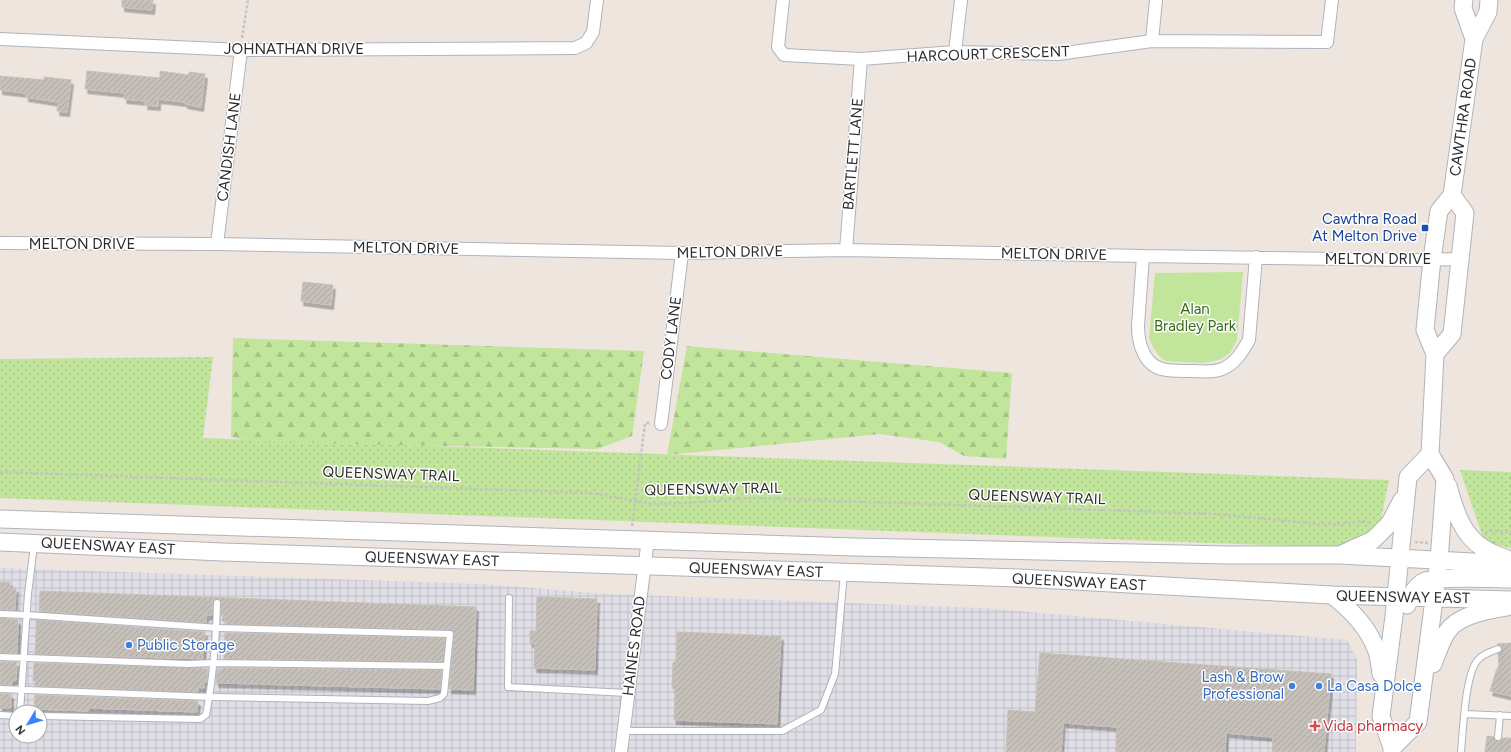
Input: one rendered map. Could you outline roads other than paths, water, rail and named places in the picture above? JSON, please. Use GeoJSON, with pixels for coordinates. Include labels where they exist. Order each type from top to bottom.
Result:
{"type":"FeatureCollection","features":[{"type":"Feature","properties":{"kind":"main road","name":"CAWTHRA ROAD"},"geometry":{"type":"LineString","coordinates":[[1464,0],[1463,8],[1474,39]]}},
{"type":"Feature","properties":{"kind":"main road","name":"CAWTHRA ROAD"},"geometry":{"type":"LineString","coordinates":[[1430,454],[1435,354],[1425,330],[1432,259],[1439,211],[1452,196],[1474,39],[1488,12],[1489,0]]}},
{"type":"Feature","properties":{"kind":"main road","name":"CAWTHRA ROAD"},"geometry":{"type":"LineString","coordinates":[[1435,354],[1452,334],[1461,259],[1465,213],[1452,196]]}},
{"type":"Feature","properties":{"kind":"main road"},"geometry":{"type":"LineString","coordinates":[[1445,479],[1441,543],[1435,598],[1418,722],[1392,750],[1381,716],[1384,687],[1403,597],[1400,550],[1406,491],[1408,477],[1430,454],[1445,479],[1460,524],[1466,533],[1483,548],[1511,561]]}},
{"type":"Feature","properties":{"kind":"main road"},"geometry":{"type":"LineString","coordinates":[[1340,555],[1373,540],[1390,523],[1406,491]]}},
{"type":"Feature","properties":{"kind":"main road","name":"QUEENSWAY EAST"},"geometry":{"type":"LineString","coordinates":[[0,519],[648,539],[855,547],[1180,554],[1340,555],[1400,550],[1439,561],[1511,564]]}},
{"type":"Feature","properties":{"kind":"main road","name":"QUEENSWAY EAST"},"geometry":{"type":"LineString","coordinates":[[0,542],[238,552],[1019,578],[1332,595],[1511,600]]}},
{"type":"Feature","properties":{"kind":"main road"},"geometry":{"type":"LineString","coordinates":[[1403,597],[1424,582],[1437,579],[1511,579]]}},
{"type":"Feature","properties":{"kind":"main road"},"geometry":{"type":"LineString","coordinates":[[1332,595],[1343,604],[1369,634],[1377,650],[1384,687]]}},
{"type":"Feature","properties":{"kind":"main road"},"geometry":{"type":"LineString","coordinates":[[1424,684],[1443,640],[1451,627],[1460,620],[1481,612],[1511,606]]}},
{"type":"Feature","properties":{"kind":"street","name":"JOHNATHAN DRIVE"},"geometry":{"type":"LineString","coordinates":[[0,38],[241,50],[562,49],[575,48],[586,43],[593,32],[597,0]]}},
{"type":"Feature","properties":{"kind":"street","name":"HARCOURT CRESCENT"},"geometry":{"type":"LineString","coordinates":[[783,0],[778,47],[784,55],[861,59],[955,52],[1058,54],[1152,41],[1327,42],[1332,0]]}},
{"type":"Feature","properties":{"kind":"street"},"geometry":{"type":"LineString","coordinates":[[955,52],[961,0]]}},
{"type":"Feature","properties":{"kind":"street"},"geometry":{"type":"LineString","coordinates":[[1152,41],[1156,0]]}},
{"type":"Feature","properties":{"kind":"street","name":"CANDISH LANE"},"geometry":{"type":"LineString","coordinates":[[217,244],[241,50]]}},
{"type":"Feature","properties":{"kind":"street","name":"BARTLETT LANE"},"geometry":{"type":"LineString","coordinates":[[846,250],[861,59]]}},
{"type":"Feature","properties":{"kind":"street","name":"MELTON DRIVE"},"geometry":{"type":"LineString","coordinates":[[0,243],[217,244],[682,253],[846,250],[1143,256],[1461,259]]}},
{"type":"Feature","properties":{"kind":"street","name":"CODY LANE"},"geometry":{"type":"LineString","coordinates":[[661,424],[682,253]]}},
{"type":"Feature","properties":{"kind":"street"},"geometry":{"type":"LineString","coordinates":[[1143,256],[1138,330],[1143,353],[1155,367],[1166,370],[1214,371],[1223,369],[1234,362],[1249,340],[1256,257]]}},
{"type":"Feature","properties":{"kind":"street","name":"HAINES ROAD"},"geometry":{"type":"LineString","coordinates":[[621,752],[648,539]]}},
{"type":"Feature","properties":{"kind":"lane"},"geometry":{"type":"LineString","coordinates":[[21,704],[34,543]]}},
{"type":"Feature","properties":{"kind":"lane"},"geometry":{"type":"LineString","coordinates":[[624,731],[782,731],[821,710],[835,674],[844,573]]}},
{"type":"Feature","properties":{"kind":"lane"},"geometry":{"type":"LineString","coordinates":[[509,598],[508,687],[628,693]]}},
{"type":"Feature","properties":{"kind":"lane"},"geometry":{"type":"LineString","coordinates":[[48,716],[200,719],[206,715],[209,697],[217,627],[218,603]]}},
{"type":"Feature","properties":{"kind":"lane"},"geometry":{"type":"LineString","coordinates":[[0,614],[27,614],[217,627],[450,634],[444,694],[440,698],[428,701],[209,697],[0,688]]}},
{"type":"Feature","properties":{"kind":"lane"},"geometry":{"type":"LineString","coordinates":[[1462,752],[1469,678],[1476,661],[1487,653],[1498,649]]}},
{"type":"Feature","properties":{"kind":"lane"},"geometry":{"type":"LineString","coordinates":[[0,657],[188,664],[447,666]]}},
{"type":"Feature","properties":{"kind":"lane"},"geometry":{"type":"LineString","coordinates":[[1465,714],[1511,716]]}},
{"type":"Feature","properties":{"kind":"lane"},"geometry":{"type":"LineString","coordinates":[[1498,737],[1500,715]]}},
{"type":"Feature","properties":{"kind":"place","name":"Cawthra Road At Melton Drive"},"geometry":{"type":"Point","coordinates":[1425,228]}},
{"type":"Feature","properties":{"kind":"place","name":"Public Storage"},"geometry":{"type":"Point","coordinates":[129,645]}},
{"type":"Feature","properties":{"kind":"place","name":"Lash & Brow Professional"},"geometry":{"type":"Point","coordinates":[1292,686]}},
{"type":"Feature","properties":{"kind":"place","name":"La Casa Dolce"},"geometry":{"type":"Point","coordinates":[1319,686]}},
{"type":"Feature","properties":{"kind":"place","name":"Vida pharmacy"},"geometry":{"type":"Point","coordinates":[1315,726]}},
{"type":"Feature","properties":{"kind":"park label","name":"Alan Bradley Park"},"geometry":{"type":"Point","coordinates":[1195,318]}}]}
